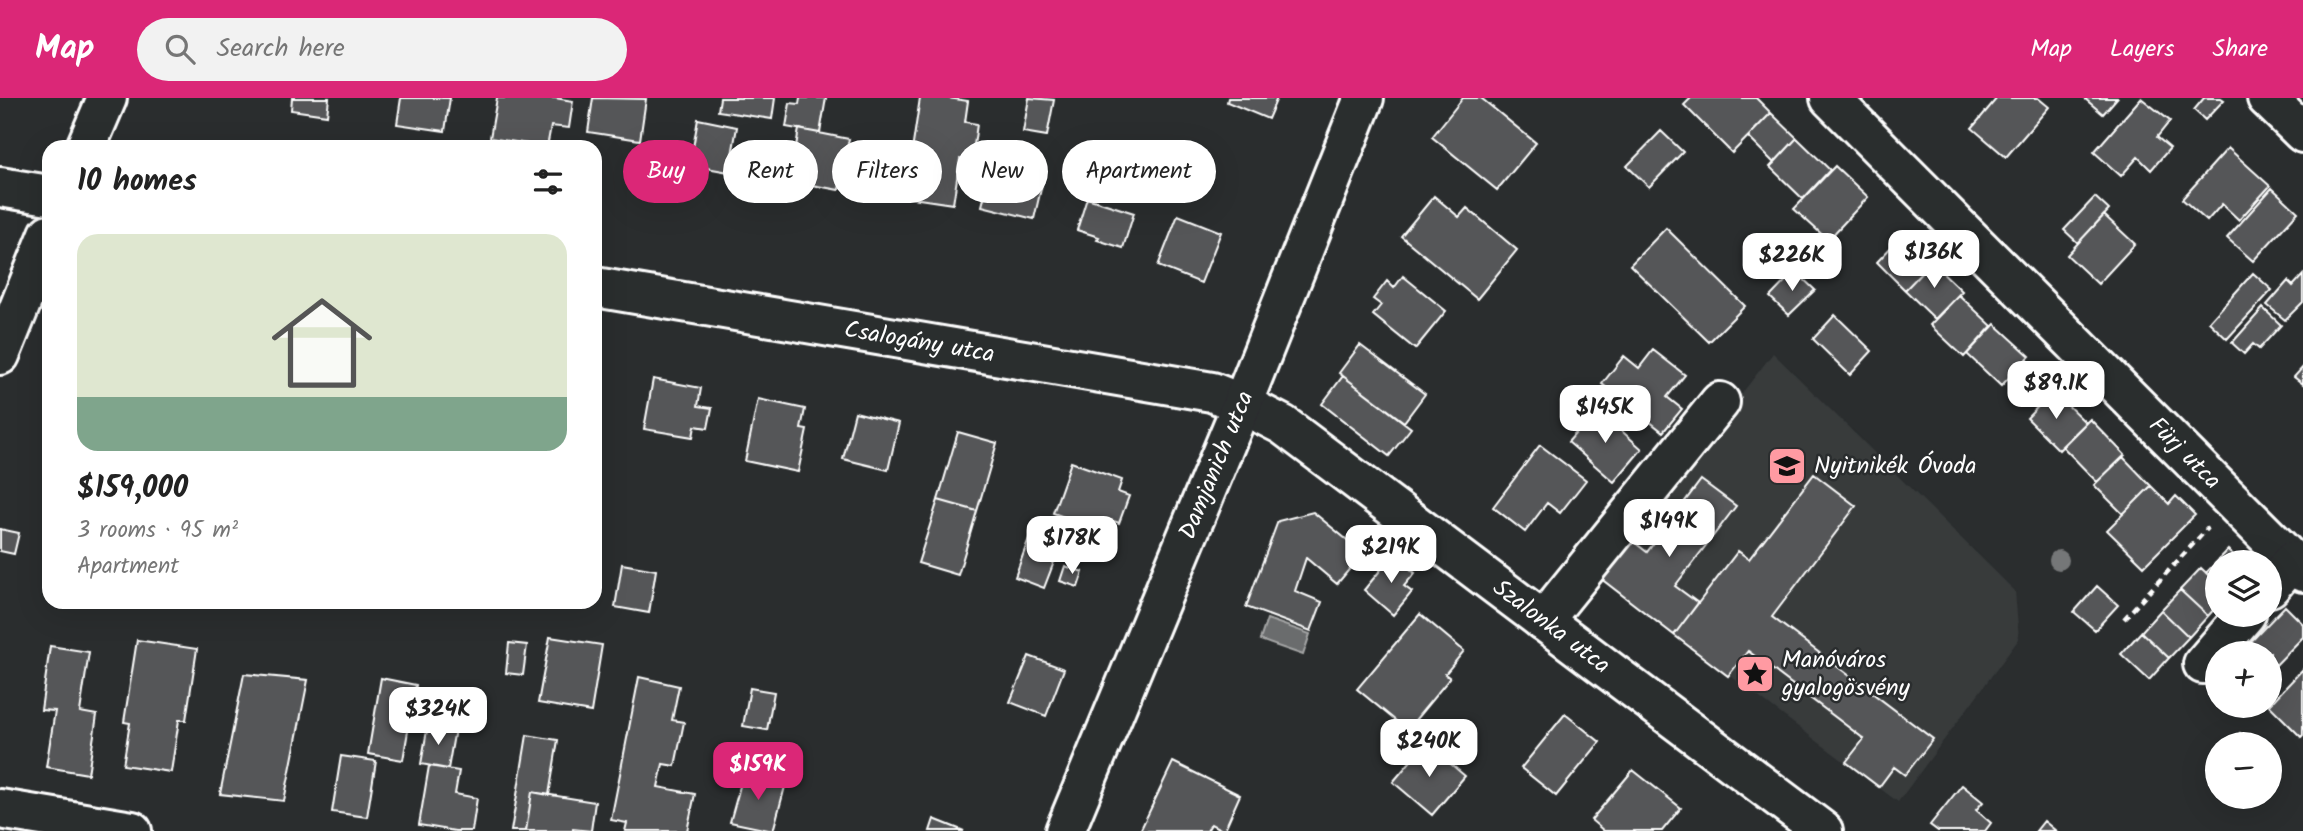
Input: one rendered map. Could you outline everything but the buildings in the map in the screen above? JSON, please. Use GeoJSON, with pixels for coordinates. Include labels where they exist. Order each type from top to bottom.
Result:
{"type":"FeatureCollection","features":[{"type":"Feature","properties":{"kind":"street"},"geometry":{"type":"LineString","coordinates":[[89,140],[107,98]]}},
{"type":"Feature","properties":{"kind":"street","name":"Damjanich utca"},"geometry":{"type":"LineString","coordinates":[[1065,831],[1242,404],[1364,98]]}},
{"type":"Feature","properties":{"kind":"street","name":"Fürj utca"},"geometry":{"type":"LineString","coordinates":[[1830,98],[2232,502],[2288,574]]}},
{"type":"Feature","properties":{"kind":"street"},"geometry":{"type":"LineString","coordinates":[[2267,98],[2303,133]]}},
{"type":"Feature","properties":{"kind":"street"},"geometry":{"type":"LineString","coordinates":[[0,187],[42,194]]}},
{"type":"Feature","properties":{"kind":"street"},"geometry":{"type":"LineString","coordinates":[[0,355],[42,251]]}},
{"type":"Feature","properties":{"kind":"street","name":"Csalogány utca"},"geometry":{"type":"LineString","coordinates":[[602,288],[1212,392],[1242,404]]}},
{"type":"Feature","properties":{"kind":"street"},"geometry":{"type":"LineString","coordinates":[[1544,621],[1720,402]]}},
{"type":"Feature","properties":{"kind":"street","name":"Szalonka utca"},"geometry":{"type":"LineString","coordinates":[[1242,404],[1283,425],[1823,831]]}},
{"type":"Feature","properties":{"kind":"street"},"geometry":{"type":"LineString","coordinates":[[2203,664],[2235,627]]}},
{"type":"Feature","properties":{"kind":"street"},"geometry":{"type":"LineString","coordinates":[[0,809],[132,831]]}},
{"type":"Feature","properties":{"kind":"path"},"geometry":{"type":"LineString","coordinates":[[2124,620],[2232,502]]}},
{"type":"Feature","properties":{"kind":"shaded area","name":"Nyitnikék Óvoda"},"geometry":{"type":"Polygon","coordinates":[[[1773,353],[2015,591],[2019,639],[1898,802],[1600,578],[1773,353]]]}},
{"type":"Feature","properties":{"kind":"shaded area"},"geometry":{"type":"Polygon","coordinates":[[[1267,619],[1310,634],[1303,655],[1260,640],[1267,619]]]}},
{"type":"Feature","properties":{"kind":"place","name":"Nyitnikék Óvoda"},"geometry":{"type":"Point","coordinates":[1787,466]}},
{"type":"Feature","properties":{"kind":"place","name":"Manóváros gyalogösvény"},"geometry":{"type":"Point","coordinates":[1755,674]}}]}
